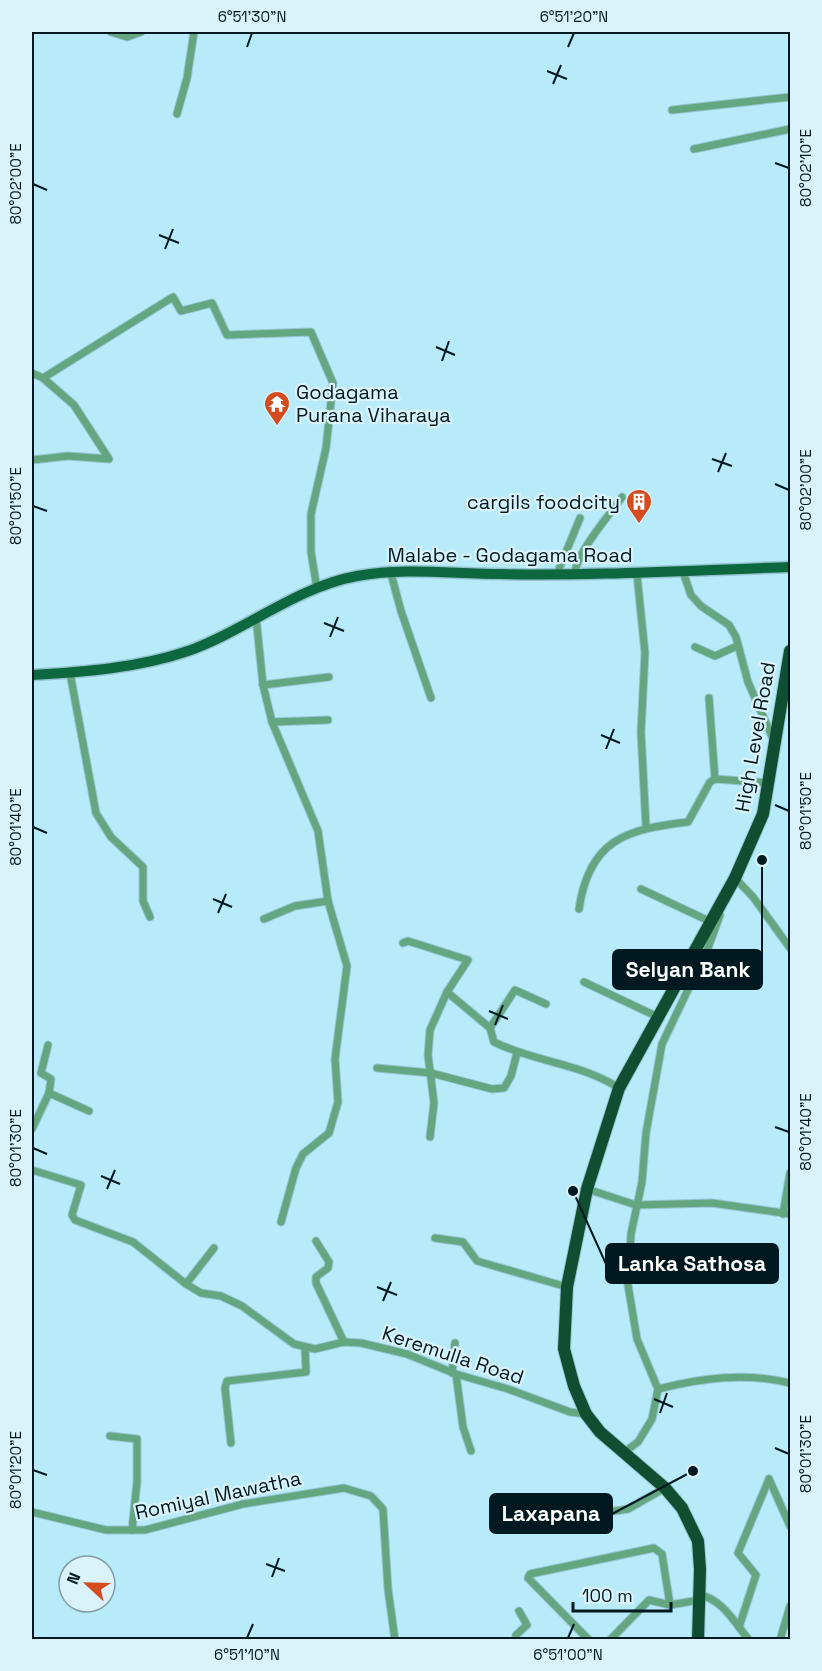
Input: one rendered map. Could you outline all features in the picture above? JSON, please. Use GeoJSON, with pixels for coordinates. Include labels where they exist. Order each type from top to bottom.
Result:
{"type":"FeatureCollection","features":[{"type":"Feature","properties":{"kind":"highway","name":"High Level Road"},"geometry":{"type":"LineString","coordinates":[[698,1640],[700,1597],[698,1541],[682,1508],[665,1488],[600,1432],[586,1414],[574,1386],[564,1349],[567,1287],[587,1189],[619,1088],[732,883],[756,833],[770,783],[774,741],[789,669],[790,651]]}},
{"type":"Feature","properties":{"kind":"main road","name":"Malabe - Godagama Road"},"geometry":{"type":"LineString","coordinates":[[32,675],[123,667],[189,651],[317,589],[353,576],[390,570],[638,575],[790,567]]}},
{"type":"Feature","properties":{"kind":"street"},"geometry":{"type":"LineString","coordinates":[[111,32],[127,37],[141,32]]}},
{"type":"Feature","properties":{"kind":"street"},"geometry":{"type":"LineString","coordinates":[[177,114],[187,78],[194,32]]}},
{"type":"Feature","properties":{"kind":"street"},"geometry":{"type":"LineString","coordinates":[[672,110],[790,97]]}},
{"type":"Feature","properties":{"kind":"street"},"geometry":{"type":"LineString","coordinates":[[694,149],[790,129]]}},
{"type":"Feature","properties":{"kind":"street"},"geometry":{"type":"LineString","coordinates":[[43,378],[173,297],[181,311],[212,303],[227,335],[311,332],[333,383],[326,448],[311,514],[311,552],[317,589]]}},
{"type":"Feature","properties":{"kind":"street"},"geometry":{"type":"LineString","coordinates":[[32,374],[43,378],[74,405],[109,459],[68,456],[32,460]]}},
{"type":"Feature","properties":{"kind":"street"},"geometry":{"type":"LineString","coordinates":[[574,575],[575,567],[622,496]]}},
{"type":"Feature","properties":{"kind":"street"},"geometry":{"type":"LineString","coordinates":[[558,574],[580,518]]}},
{"type":"Feature","properties":{"kind":"street"},"geometry":{"type":"LineString","coordinates":[[390,570],[401,611],[431,698]]}},
{"type":"Feature","properties":{"kind":"street"},"geometry":{"type":"LineString","coordinates":[[683,572],[690,595],[701,606],[729,625],[736,637],[748,682],[774,741]]}},
{"type":"Feature","properties":{"kind":"street"},"geometry":{"type":"LineString","coordinates":[[638,575],[645,653],[641,732],[646,827]]}},
{"type":"Feature","properties":{"kind":"street"},"geometry":{"type":"LineString","coordinates":[[256,617],[263,685],[272,722],[318,831],[328,901],[347,966],[335,1059],[338,1102],[330,1133],[303,1154],[296,1168],[281,1222]]}},
{"type":"Feature","properties":{"kind":"street"},"geometry":{"type":"LineString","coordinates":[[695,647],[715,656],[737,646]]}},
{"type":"Feature","properties":{"kind":"street"},"geometry":{"type":"LineString","coordinates":[[70,673],[96,813],[111,837],[143,867],[143,901],[150,917]]}},
{"type":"Feature","properties":{"kind":"street"},"geometry":{"type":"LineString","coordinates":[[263,685],[329,677]]}},
{"type":"Feature","properties":{"kind":"street"},"geometry":{"type":"LineString","coordinates":[[709,698],[715,779]]}},
{"type":"Feature","properties":{"kind":"street"},"geometry":{"type":"LineString","coordinates":[[272,722],[328,720]]}},
{"type":"Feature","properties":{"kind":"street"},"geometry":{"type":"LineString","coordinates":[[579,909],[582,886],[593,861],[607,846],[646,827],[688,822],[710,782],[715,779],[770,783]]}},
{"type":"Feature","properties":{"kind":"street"},"geometry":{"type":"LineString","coordinates":[[623,1453],[638,1442],[652,1419],[658,1389],[637,1339],[628,1285],[631,1234],[662,1044],[708,948],[732,883],[753,897],[790,948]]}},
{"type":"Feature","properties":{"kind":"street"},"geometry":{"type":"LineString","coordinates":[[641,889],[710,921]]}},
{"type":"Feature","properties":{"kind":"street"},"geometry":{"type":"LineString","coordinates":[[264,919],[295,906],[328,901]]}},
{"type":"Feature","properties":{"kind":"street"},"geometry":{"type":"LineString","coordinates":[[403,943],[408,942],[468,960],[447,992],[430,1030],[428,1055],[434,1103],[430,1137]]}},
{"type":"Feature","properties":{"kind":"street"},"geometry":{"type":"LineString","coordinates":[[584,982],[658,1017]]}},
{"type":"Feature","properties":{"kind":"street"},"geometry":{"type":"LineString","coordinates":[[490,1028],[515,990],[546,1005]]}},
{"type":"Feature","properties":{"kind":"street"},"geometry":{"type":"LineString","coordinates":[[447,992],[490,1028],[494,1042],[517,1053],[584,1070],[619,1088]]}},
{"type":"Feature","properties":{"kind":"street"},"geometry":{"type":"LineString","coordinates":[[32,1129],[49,1093],[51,1079],[41,1073],[48,1045]]}},
{"type":"Feature","properties":{"kind":"street"},"geometry":{"type":"LineString","coordinates":[[377,1068],[431,1073],[492,1089],[504,1088],[511,1076],[517,1053]]}},
{"type":"Feature","properties":{"kind":"street"},"geometry":{"type":"LineString","coordinates":[[49,1093],[89,1111]]}},
{"type":"Feature","properties":{"kind":"street"},"geometry":{"type":"LineString","coordinates":[[32,1170],[81,1185],[72,1215],[75,1220],[133,1242],[186,1284],[201,1293],[221,1296],[242,1306],[281,1336],[305,1347],[306,1372],[227,1381],[225,1388],[231,1443]]}},
{"type":"Feature","properties":{"kind":"street"},"geometry":{"type":"LineString","coordinates":[[587,1189],[636,1205],[712,1203],[787,1214],[790,1173]]}},
{"type":"Feature","properties":{"kind":"street"},"geometry":{"type":"LineString","coordinates":[[435,1238],[463,1242],[477,1261],[567,1287]]}},
{"type":"Feature","properties":{"kind":"street"},"geometry":{"type":"LineString","coordinates":[[316,1241],[329,1262],[328,1268],[316,1277],[316,1283],[344,1342]]}},
{"type":"Feature","properties":{"kind":"street"},"geometry":{"type":"LineString","coordinates":[[186,1284],[214,1248]]}},
{"type":"Feature","properties":{"kind":"street","name":"Keremulla Road"},"geometry":{"type":"LineString","coordinates":[[305,1347],[315,1349],[344,1342],[407,1354],[454,1374],[508,1389],[570,1412],[586,1414]]}},
{"type":"Feature","properties":{"kind":"street"},"geometry":{"type":"LineString","coordinates":[[455,1343],[454,1374],[462,1427],[471,1451]]}},
{"type":"Feature","properties":{"kind":"street"},"geometry":{"type":"LineString","coordinates":[[658,1389],[697,1379],[747,1376],[790,1383]]}},
{"type":"Feature","properties":{"kind":"street"},"geometry":{"type":"LineString","coordinates":[[110,1436],[137,1439],[137,1482],[132,1530]]}},
{"type":"Feature","properties":{"kind":"street"},"geometry":{"type":"LineString","coordinates":[[739,1627],[756,1575],[738,1553],[769,1479],[790,1526]]}},
{"type":"Feature","properties":{"kind":"street","name":"Romiyal Mawatha"},"geometry":{"type":"LineString","coordinates":[[32,1512],[106,1530],[145,1530],[243,1504],[315,1491],[344,1488],[371,1496],[383,1509],[388,1589],[395,1640]]}},
{"type":"Feature","properties":{"kind":"street"},"geometry":{"type":"LineString","coordinates":[[495,1529],[628,1509],[665,1488]]}},
{"type":"Feature","properties":{"kind":"street"},"geometry":{"type":"LineString","coordinates":[[589,1640],[528,1578],[530,1574],[654,1548],[662,1554],[670,1605]]}},
{"type":"Feature","properties":{"kind":"street"},"geometry":{"type":"LineString","coordinates":[[610,1640],[649,1600],[670,1605],[700,1597],[711,1597],[749,1640]]}},
{"type":"Feature","properties":{"kind":"street"},"geometry":{"type":"LineString","coordinates":[[780,1640],[790,1606]]}},
{"type":"Feature","properties":{"kind":"street"},"geometry":{"type":"LineString","coordinates":[[516,1640],[516,1635],[528,1625],[519,1611]]}},
{"type":"Feature","properties":{"kind":"place","name":"Godagama Purana Viharaya"},"geometry":{"type":"Point","coordinates":[277,427]}},
{"type":"Feature","properties":{"kind":"place","name":"cargils foodcity"},"geometry":{"type":"Point","coordinates":[639,525]}},
{"type":"Feature","properties":{"kind":"place","name":"Selyan Bank"},"geometry":{"type":"Point","coordinates":[762,860]}},
{"type":"Feature","properties":{"kind":"place","name":"Lanka Sathosa"},"geometry":{"type":"Point","coordinates":[573,1191]}},
{"type":"Feature","properties":{"kind":"place","name":"Laxapana"},"geometry":{"type":"Point","coordinates":[693,1471]}}]}
